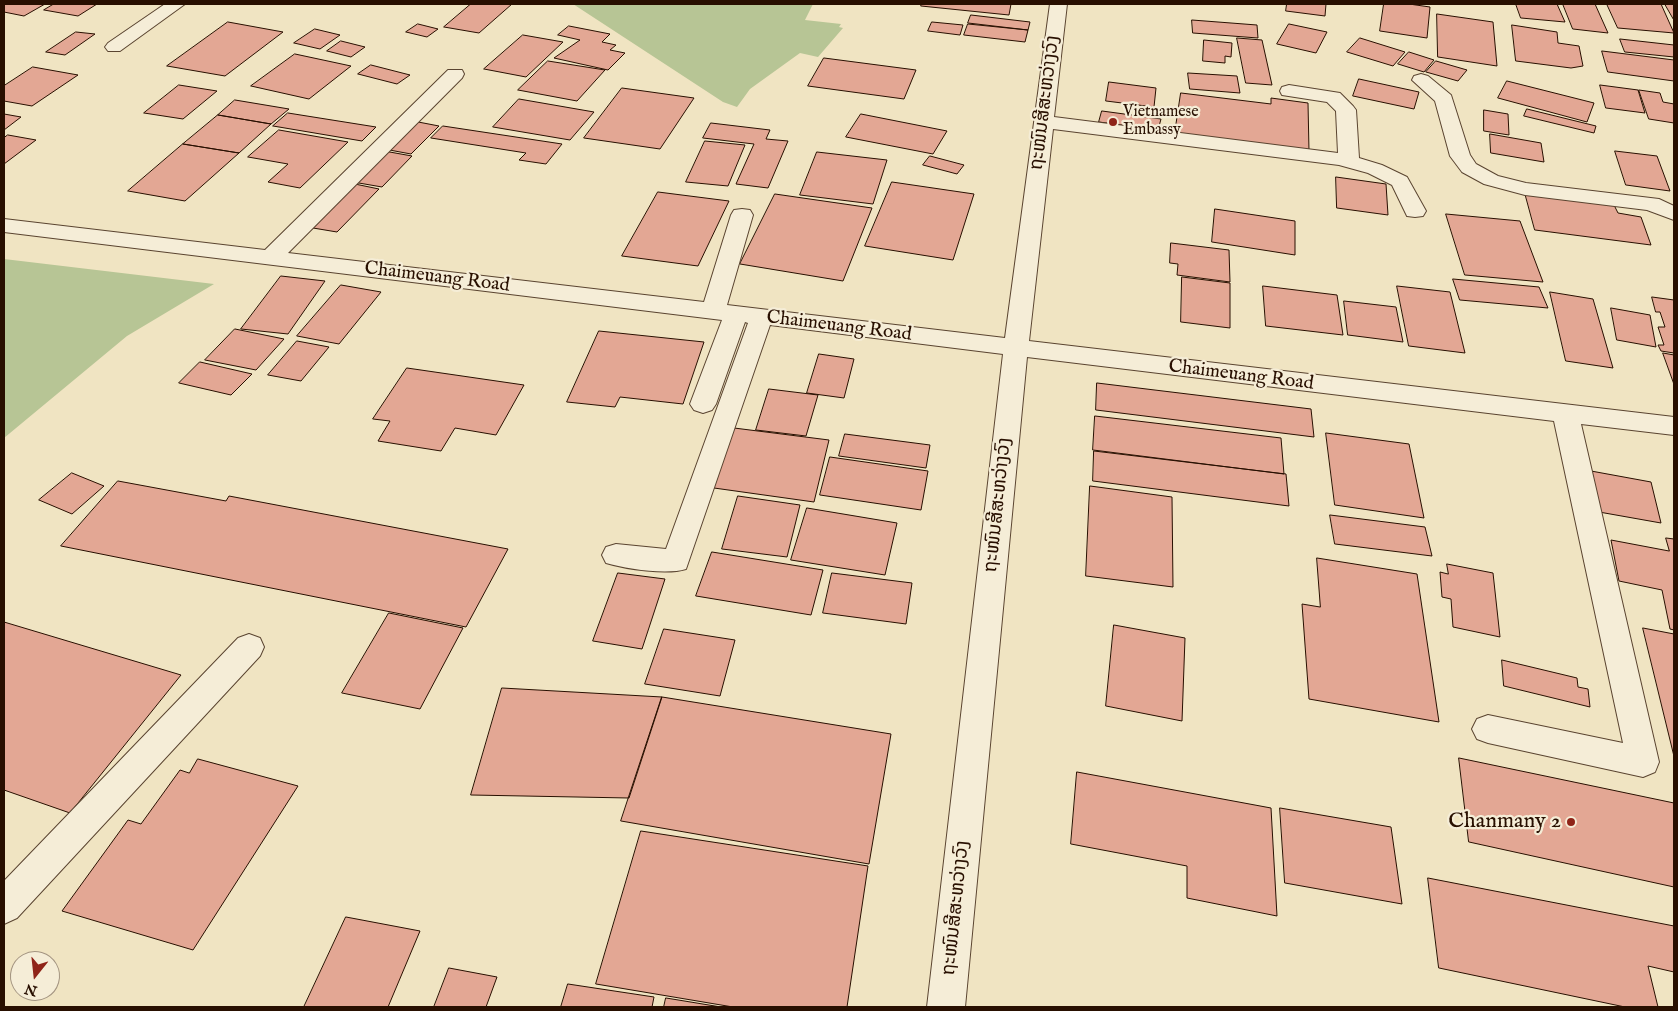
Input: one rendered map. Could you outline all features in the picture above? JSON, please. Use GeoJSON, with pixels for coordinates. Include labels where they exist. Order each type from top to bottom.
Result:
{"type":"FeatureCollection","features":[{"type":"Feature","properties":{"kind":"street"},"geometry":{"type":"LineString","coordinates":[[114,47],[176,4]]}},
{"type":"Feature","properties":{"kind":"street","name":"ຖະໜົນສີສະຫວ່າງວົງ"},"geometry":{"type":"LineString","coordinates":[[946,1007],[1016,349],[1058,4]]}},
{"type":"Feature","properties":{"kind":"street"},"geometry":{"type":"LineString","coordinates":[[270,258],[455,74]]}},
{"type":"Feature","properties":{"kind":"street"},"geometry":{"type":"LineString","coordinates":[[1421,80],[1444,99],[1460,156],[1469,168],[1491,180],[1525,189],[1651,204],[1674,214]]}},
{"type":"Feature","properties":{"kind":"street"},"geometry":{"type":"LineString","coordinates":[[1290,91],[1333,97],[1346,110],[1349,161]]}},
{"type":"Feature","properties":{"kind":"street"},"geometry":{"type":"LineString","coordinates":[[1044,122],[1349,161],[1375,169],[1400,181],[1415,211]]}},
{"type":"Feature","properties":{"kind":"street"},"geometry":{"type":"LineString","coordinates":[[616,555],[676,561],[737,315],[742,216]]}},
{"type":"Feature","properties":{"kind":"street","name":"Chaimeuang Road"},"geometry":{"type":"LineString","coordinates":[[4,226],[1566,415],[1674,426]]}},
{"type":"Feature","properties":{"kind":"street"},"geometry":{"type":"LineString","coordinates":[[703,404],[737,315]]}},
{"type":"Feature","properties":{"kind":"street"},"geometry":{"type":"LineString","coordinates":[[1488,729],[1643,762],[1566,415]]}},
{"type":"Feature","properties":{"kind":"street"},"geometry":{"type":"LineString","coordinates":[[4,906],[249,647]]}},
{"type":"Feature","properties":{"kind":"green space"},"geometry":{"type":"Polygon","coordinates":[[[573,4],[813,4],[805,20],[841,24],[839,27],[843,28],[818,57],[800,53],[750,89],[737,107],[723,102],[573,4]]]}},
{"type":"Feature","properties":{"kind":"green space"},"geometry":{"type":"Polygon","coordinates":[[[4,259],[214,284],[127,336],[4,438],[4,259]]]}},
{"type":"Feature","properties":{"kind":"building"},"geometry":{"type":"Polygon","coordinates":[[[4,4],[45,4],[24,16],[4,12],[4,4]]]}},
{"type":"Feature","properties":{"kind":"building"},"geometry":{"type":"Polygon","coordinates":[[[54,4],[97,4],[78,16],[44,10],[54,4]]]}},
{"type":"Feature","properties":{"kind":"building"},"geometry":{"type":"Polygon","coordinates":[[[471,4],[512,4],[479,33],[444,27],[471,4]]]}},
{"type":"Feature","properties":{"kind":"building"},"geometry":{"type":"Polygon","coordinates":[[[922,4],[1011,4],[1009,15],[921,6],[922,4]]]}},
{"type":"Feature","properties":{"kind":"building"},"geometry":{"type":"Polygon","coordinates":[[[1287,4],[1326,4],[1325,16],[1286,11],[1287,4]]]}},
{"type":"Feature","properties":{"kind":"building"},"geometry":{"type":"Polygon","coordinates":[[[1384,4],[1409,4],[1430,7],[1427,38],[1380,31],[1384,4]]]}},
{"type":"Feature","properties":{"kind":"building"},"geometry":{"type":"Polygon","coordinates":[[[1516,4],[1557,4],[1565,22],[1521,18],[1516,4]]]}},
{"type":"Feature","properties":{"kind":"building"},"geometry":{"type":"Polygon","coordinates":[[[1563,4],[1595,4],[1608,33],[1573,29],[1563,4]]]}},
{"type":"Feature","properties":{"kind":"building"},"geometry":{"type":"Polygon","coordinates":[[[1607,4],[1661,4],[1674,33],[1618,28],[1607,4]]]}},
{"type":"Feature","properties":{"kind":"building"},"geometry":{"type":"Polygon","coordinates":[[[1665,4],[1674,4],[1674,20],[1665,4]]]}},
{"type":"Feature","properties":{"kind":"building"},"geometry":{"type":"Polygon","coordinates":[[[1437,14],[1493,22],[1497,66],[1438,57],[1437,14]]]}},
{"type":"Feature","properties":{"kind":"building"},"geometry":{"type":"Polygon","coordinates":[[[971,15],[1030,22],[1028,30],[968,23],[971,15]]]}},
{"type":"Feature","properties":{"kind":"building"},"geometry":{"type":"Polygon","coordinates":[[[1192,20],[1257,25],[1258,38],[1193,33],[1192,20]]]}},
{"type":"Feature","properties":{"kind":"building"},"geometry":{"type":"Polygon","coordinates":[[[228,22],[283,32],[225,76],[167,66],[228,22]]]}},
{"type":"Feature","properties":{"kind":"building"},"geometry":{"type":"Polygon","coordinates":[[[932,22],[963,25],[960,35],[928,31],[932,22]]]}},
{"type":"Feature","properties":{"kind":"building"},"geometry":{"type":"Polygon","coordinates":[[[418,24],[438,29],[427,37],[406,32],[418,24]]]}},
{"type":"Feature","properties":{"kind":"building"},"geometry":{"type":"Polygon","coordinates":[[[968,24],[1028,30],[1025,42],[964,35],[968,24]]]}},
{"type":"Feature","properties":{"kind":"building"},"geometry":{"type":"Polygon","coordinates":[[[1289,24],[1327,32],[1316,53],[1277,44],[1289,24]]]}},
{"type":"Feature","properties":{"kind":"building"},"geometry":{"type":"Polygon","coordinates":[[[1512,25],[1557,32],[1558,43],[1579,46],[1583,66],[1571,68],[1516,61],[1512,25]]]}},
{"type":"Feature","properties":{"kind":"building"},"geometry":{"type":"Polygon","coordinates":[[[569,26],[610,34],[602,42],[616,45],[610,50],[625,53],[608,70],[554,58],[580,40],[558,35],[569,26]]]}},
{"type":"Feature","properties":{"kind":"building"},"geometry":{"type":"Polygon","coordinates":[[[315,29],[340,35],[320,49],[294,43],[315,29]]]}},
{"type":"Feature","properties":{"kind":"building"},"geometry":{"type":"Polygon","coordinates":[[[76,32],[95,34],[65,55],[46,52],[76,32]]]}},
{"type":"Feature","properties":{"kind":"building"},"geometry":{"type":"Polygon","coordinates":[[[523,35],[563,42],[526,77],[484,69],[523,35]]]}},
{"type":"Feature","properties":{"kind":"building"},"geometry":{"type":"Polygon","coordinates":[[[1237,38],[1262,40],[1272,85],[1246,83],[1237,38]]]}},
{"type":"Feature","properties":{"kind":"building"},"geometry":{"type":"Polygon","coordinates":[[[1360,38],[1405,52],[1393,66],[1347,52],[1360,38]]]}},
{"type":"Feature","properties":{"kind":"building"},"geometry":{"type":"Polygon","coordinates":[[[1620,39],[1674,45],[1674,57],[1625,52],[1620,39]]]}},
{"type":"Feature","properties":{"kind":"building"},"geometry":{"type":"Polygon","coordinates":[[[1204,40],[1232,43],[1231,57],[1225,56],[1225,63],[1203,61],[1204,40]]]}},
{"type":"Feature","properties":{"kind":"building"},"geometry":{"type":"Polygon","coordinates":[[[341,41],[365,47],[351,57],[327,51],[341,41]]]}},
{"type":"Feature","properties":{"kind":"building"},"geometry":{"type":"Polygon","coordinates":[[[1602,51],[1674,60],[1674,81],[1608,72],[1602,51]]]}},
{"type":"Feature","properties":{"kind":"building"},"geometry":{"type":"Polygon","coordinates":[[[1409,52],[1434,60],[1424,72],[1398,64],[1409,52]]]}},
{"type":"Feature","properties":{"kind":"building"},"geometry":{"type":"Polygon","coordinates":[[[295,54],[351,66],[309,99],[251,86],[295,54]]]}},
{"type":"Feature","properties":{"kind":"building"},"geometry":{"type":"Polygon","coordinates":[[[824,58],[916,70],[904,99],[808,86],[824,58]]]}},
{"type":"Feature","properties":{"kind":"building"},"geometry":{"type":"Polygon","coordinates":[[[548,61],[605,70],[577,101],[518,90],[548,61]]]}},
{"type":"Feature","properties":{"kind":"building"},"geometry":{"type":"Polygon","coordinates":[[[1436,61],[1467,70],[1458,81],[1426,72],[1436,61]]]}},
{"type":"Feature","properties":{"kind":"building"},"geometry":{"type":"Polygon","coordinates":[[[371,65],[410,75],[397,84],[358,74],[371,65]]]}},
{"type":"Feature","properties":{"kind":"building"},"geometry":{"type":"Polygon","coordinates":[[[33,67],[78,75],[32,106],[4,101],[4,86],[33,67]]]}},
{"type":"Feature","properties":{"kind":"building"},"geometry":{"type":"Polygon","coordinates":[[[1188,73],[1237,76],[1240,93],[1190,89],[1188,73]]]}},
{"type":"Feature","properties":{"kind":"building"},"geometry":{"type":"Polygon","coordinates":[[[1359,79],[1419,92],[1414,109],[1353,96],[1359,79]]]}},
{"type":"Feature","properties":{"kind":"building"},"geometry":{"type":"Polygon","coordinates":[[[1507,81],[1594,103],[1587,122],[1498,98],[1507,81]]]}},
{"type":"Feature","properties":{"kind":"building"},"geometry":{"type":"Polygon","coordinates":[[[1109,82],[1156,88],[1154,107],[1106,101],[1109,82]]]}},
{"type":"Feature","properties":{"kind":"building"},"geometry":{"type":"Polygon","coordinates":[[[179,85],[217,91],[183,119],[144,113],[179,85]]]}},
{"type":"Feature","properties":{"kind":"building"},"geometry":{"type":"Polygon","coordinates":[[[1600,85],[1638,90],[1645,113],[1606,108],[1600,85]]]}},
{"type":"Feature","properties":{"kind":"building"},"geometry":{"type":"Polygon","coordinates":[[[622,88],[694,98],[660,149],[584,138],[622,88]]]}},
{"type":"Feature","properties":{"kind":"building"},"geometry":{"type":"Polygon","coordinates":[[[1639,90],[1660,93],[1663,102],[1674,104],[1674,123],[1649,119],[1639,90]]]}},
{"type":"Feature","properties":{"kind":"building"},"geometry":{"type":"Polygon","coordinates":[[[1181,93],[1271,104],[1271,98],[1308,103],[1309,151],[1175,133],[1181,93]]]}},
{"type":"Feature","properties":{"kind":"building"},"geometry":{"type":"Polygon","coordinates":[[[519,99],[594,112],[570,140],[493,127],[519,99]]]}},
{"type":"Feature","properties":{"kind":"building"},"geometry":{"type":"Polygon","coordinates":[[[235,100],[289,109],[271,124],[218,115],[235,100]]]}},
{"type":"Feature","properties":{"kind":"building"},"geometry":{"type":"Polygon","coordinates":[[[1527,109],[1596,126],[1594,133],[1524,116],[1527,109]]]}},
{"type":"Feature","properties":{"kind":"building"},"geometry":{"type":"Polygon","coordinates":[[[1484,110],[1508,114],[1509,135],[1484,131],[1484,110]]]}},
{"type":"Feature","properties":{"kind":"building"},"geometry":{"type":"Polygon","coordinates":[[[1102,111],[1161,119],[1158,130],[1099,122],[1102,111]]]}},
{"type":"Feature","properties":{"kind":"building"},"geometry":{"type":"Polygon","coordinates":[[[288,113],[376,127],[362,141],[273,126],[288,113]]]}},
{"type":"Feature","properties":{"kind":"building"},"geometry":{"type":"Polygon","coordinates":[[[4,114],[21,117],[4,130],[4,114]]]}},
{"type":"Feature","properties":{"kind":"building"},"geometry":{"type":"Polygon","coordinates":[[[861,114],[947,131],[933,154],[846,137],[861,114]]]}},
{"type":"Feature","properties":{"kind":"building"},"geometry":{"type":"Polygon","coordinates":[[[218,115],[271,124],[239,153],[183,144],[218,115]]]}},
{"type":"Feature","properties":{"kind":"building"},"geometry":{"type":"Polygon","coordinates":[[[413,121],[439,126],[411,154],[384,149],[413,121]]]}},
{"type":"Feature","properties":{"kind":"building"},"geometry":{"type":"Polygon","coordinates":[[[711,123],[770,130],[766,139],[788,141],[768,188],[736,184],[754,144],[703,138],[711,123]]]}},
{"type":"Feature","properties":{"kind":"building"},"geometry":{"type":"Polygon","coordinates":[[[443,126],[562,144],[546,164],[519,160],[526,153],[431,138],[443,126]]]}},
{"type":"Feature","properties":{"kind":"building"},"geometry":{"type":"Polygon","coordinates":[[[279,130],[348,142],[300,188],[268,182],[288,164],[248,157],[279,130]]]}},
{"type":"Feature","properties":{"kind":"building"},"geometry":{"type":"Polygon","coordinates":[[[1490,134],[1541,143],[1544,162],[1491,153],[1490,134]]]}},
{"type":"Feature","properties":{"kind":"building"},"geometry":{"type":"Polygon","coordinates":[[[8,135],[36,140],[4,164],[4,138],[8,135]]]}},
{"type":"Feature","properties":{"kind":"building"},"geometry":{"type":"Polygon","coordinates":[[[705,141],[745,145],[728,186],[686,182],[705,141]]]}},
{"type":"Feature","properties":{"kind":"building"},"geometry":{"type":"Polygon","coordinates":[[[183,144],[239,153],[185,201],[128,191],[183,144]]]}},
{"type":"Feature","properties":{"kind":"building"},"geometry":{"type":"Polygon","coordinates":[[[384,151],[412,156],[382,187],[353,182],[384,151]]]}},
{"type":"Feature","properties":{"kind":"building"},"geometry":{"type":"Polygon","coordinates":[[[1615,151],[1657,156],[1670,191],[1626,185],[1615,151]]]}},
{"type":"Feature","properties":{"kind":"building"},"geometry":{"type":"Polygon","coordinates":[[[817,152],[887,160],[873,204],[800,195],[817,152]]]}},
{"type":"Feature","properties":{"kind":"building"},"geometry":{"type":"Polygon","coordinates":[[[930,156],[964,165],[957,174],[923,165],[930,156]]]}},
{"type":"Feature","properties":{"kind":"building"},"geometry":{"type":"Polygon","coordinates":[[[1336,177],[1386,184],[1388,215],[1337,208],[1336,177]]]}},
{"type":"Feature","properties":{"kind":"building"},"geometry":{"type":"Polygon","coordinates":[[[892,182],[974,194],[953,260],[865,246],[892,182]]]}},
{"type":"Feature","properties":{"kind":"building"},"geometry":{"type":"Polygon","coordinates":[[[350,183],[379,189],[337,232],[307,227],[350,183]]]}},
{"type":"Feature","properties":{"kind":"building"},"geometry":{"type":"Polygon","coordinates":[[[658,192],[729,201],[698,266],[622,256],[658,192]]]}},
{"type":"Feature","properties":{"kind":"building"},"geometry":{"type":"Polygon","coordinates":[[[1525,193],[1614,205],[1618,213],[1641,217],[1651,245],[1535,230],[1525,193]]]}},
{"type":"Feature","properties":{"kind":"building"},"geometry":{"type":"Polygon","coordinates":[[[775,194],[872,208],[843,281],[740,264],[775,194]]]}},
{"type":"Feature","properties":{"kind":"building"},"geometry":{"type":"Polygon","coordinates":[[[1215,209],[1295,221],[1295,255],[1212,242],[1215,209]]]}},
{"type":"Feature","properties":{"kind":"building"},"geometry":{"type":"Polygon","coordinates":[[[1446,214],[1520,221],[1543,282],[1465,275],[1446,214]]]}},
{"type":"Feature","properties":{"kind":"building"},"geometry":{"type":"Polygon","coordinates":[[[1171,243],[1229,250],[1230,282],[1177,275],[1178,264],[1170,263],[1171,243]]]}},
{"type":"Feature","properties":{"kind":"building"},"geometry":{"type":"Polygon","coordinates":[[[281,276],[325,281],[288,334],[241,329],[281,276]]]}},
{"type":"Feature","properties":{"kind":"building"},"geometry":{"type":"Polygon","coordinates":[[[1182,277],[1230,283],[1230,328],[1181,322],[1182,277]]]}},
{"type":"Feature","properties":{"kind":"building"},"geometry":{"type":"Polygon","coordinates":[[[1453,279],[1539,287],[1548,308],[1460,300],[1453,279]]]}},
{"type":"Feature","properties":{"kind":"building"},"geometry":{"type":"Polygon","coordinates":[[[341,285],[381,292],[339,344],[297,336],[341,285]]]}},
{"type":"Feature","properties":{"kind":"building"},"geometry":{"type":"Polygon","coordinates":[[[1263,286],[1337,295],[1343,335],[1266,326],[1263,286]]]}},
{"type":"Feature","properties":{"kind":"building"},"geometry":{"type":"Polygon","coordinates":[[[1397,286],[1450,292],[1465,353],[1409,346],[1397,286]]]}},
{"type":"Feature","properties":{"kind":"building"},"geometry":{"type":"Polygon","coordinates":[[[1550,292],[1593,299],[1613,368],[1566,361],[1550,292]]]}},
{"type":"Feature","properties":{"kind":"building"},"geometry":{"type":"Polygon","coordinates":[[[1652,297],[1674,300],[1674,353],[1661,351],[1658,345],[1664,345],[1658,327],[1665,327],[1660,312],[1656,312],[1652,297]]]}},
{"type":"Feature","properties":{"kind":"building"},"geometry":{"type":"Polygon","coordinates":[[[1344,301],[1396,307],[1403,342],[1348,335],[1344,301]]]}},
{"type":"Feature","properties":{"kind":"building"},"geometry":{"type":"Polygon","coordinates":[[[1611,308],[1650,315],[1656,347],[1617,340],[1611,308]]]}},
{"type":"Feature","properties":{"kind":"building"},"geometry":{"type":"Polygon","coordinates":[[[235,329],[284,339],[256,370],[205,360],[235,329]]]}},
{"type":"Feature","properties":{"kind":"building"},"geometry":{"type":"Polygon","coordinates":[[[599,331],[704,342],[683,404],[620,397],[615,407],[567,402],[599,331]]]}},
{"type":"Feature","properties":{"kind":"building"},"geometry":{"type":"Polygon","coordinates":[[[297,341],[329,347],[301,381],[268,375],[297,341]]]}},
{"type":"Feature","properties":{"kind":"building"},"geometry":{"type":"Polygon","coordinates":[[[1663,353],[1674,355],[1674,384],[1663,353]]]}},
{"type":"Feature","properties":{"kind":"building"},"geometry":{"type":"Polygon","coordinates":[[[819,354],[854,359],[844,398],[807,393],[819,354]]]}},
{"type":"Feature","properties":{"kind":"building"},"geometry":{"type":"Polygon","coordinates":[[[200,362],[252,374],[231,395],[179,383],[200,362]]]}},
{"type":"Feature","properties":{"kind":"building"},"geometry":{"type":"Polygon","coordinates":[[[407,368],[524,385],[496,435],[455,428],[441,451],[378,441],[390,421],[373,419],[407,368]]]}},
{"type":"Feature","properties":{"kind":"building"},"geometry":{"type":"Polygon","coordinates":[[[1097,383],[1311,409],[1314,437],[1096,410],[1097,383]]]}},
{"type":"Feature","properties":{"kind":"building"},"geometry":{"type":"Polygon","coordinates":[[[769,389],[818,395],[806,436],[756,430],[769,389]]]}},
{"type":"Feature","properties":{"kind":"building"},"geometry":{"type":"Polygon","coordinates":[[[1095,416],[1281,438],[1284,474],[1093,450],[1095,416]]]}},
{"type":"Feature","properties":{"kind":"building"},"geometry":{"type":"Polygon","coordinates":[[[734,428],[829,440],[814,502],[714,488],[734,428]]]}},
{"type":"Feature","properties":{"kind":"building"},"geometry":{"type":"Polygon","coordinates":[[[1326,433],[1409,444],[1424,518],[1335,505],[1326,433]]]}},
{"type":"Feature","properties":{"kind":"building"},"geometry":{"type":"Polygon","coordinates":[[[845,434],[930,445],[926,468],[839,456],[845,434]]]}},
{"type":"Feature","properties":{"kind":"building"},"geometry":{"type":"Polygon","coordinates":[[[1094,451],[1286,474],[1289,506],[1093,481],[1094,451]]]}},
{"type":"Feature","properties":{"kind":"building"},"geometry":{"type":"Polygon","coordinates":[[[830,457],[928,471],[921,510],[820,495],[830,457]]]}},
{"type":"Feature","properties":{"kind":"building"},"geometry":{"type":"Polygon","coordinates":[[[1591,471],[1651,482],[1661,523],[1599,512],[1591,471]]]}},
{"type":"Feature","properties":{"kind":"building"},"geometry":{"type":"Polygon","coordinates":[[[72,473],[104,486],[72,514],[39,500],[72,473]]]}},
{"type":"Feature","properties":{"kind":"building"},"geometry":{"type":"Polygon","coordinates":[[[118,481],[226,501],[229,496],[508,549],[466,627],[61,546],[118,481]]]}},
{"type":"Feature","properties":{"kind":"building"},"geometry":{"type":"Polygon","coordinates":[[[1090,486],[1172,497],[1173,587],[1086,576],[1090,486]]]}},
{"type":"Feature","properties":{"kind":"building"},"geometry":{"type":"Polygon","coordinates":[[[738,496],[800,505],[787,557],[722,549],[738,496]]]}},
{"type":"Feature","properties":{"kind":"building"},"geometry":{"type":"Polygon","coordinates":[[[807,508],[897,523],[885,575],[791,560],[807,508]]]}},
{"type":"Feature","properties":{"kind":"building"},"geometry":{"type":"Polygon","coordinates":[[[1330,515],[1425,527],[1432,556],[1335,544],[1330,515]]]}},
{"type":"Feature","properties":{"kind":"building"},"geometry":{"type":"Polygon","coordinates":[[[1666,538],[1674,539],[1674,630],[1670,629],[1662,590],[1619,581],[1611,540],[1669,551],[1666,538]]]}},
{"type":"Feature","properties":{"kind":"building"},"geometry":{"type":"Polygon","coordinates":[[[712,552],[823,570],[811,615],[696,596],[712,552]]]}},
{"type":"Feature","properties":{"kind":"building"},"geometry":{"type":"Polygon","coordinates":[[[1317,558],[1417,574],[1439,722],[1309,699],[1302,604],[1320,607],[1317,558]]]}},
{"type":"Feature","properties":{"kind":"building"},"geometry":{"type":"Polygon","coordinates":[[[1447,564],[1493,573],[1500,637],[1453,627],[1451,599],[1442,597],[1440,572],[1448,574],[1447,564]]]}},
{"type":"Feature","properties":{"kind":"building"},"geometry":{"type":"Polygon","coordinates":[[[618,573],[665,579],[642,649],[593,641],[618,573]]]}},
{"type":"Feature","properties":{"kind":"building"},"geometry":{"type":"Polygon","coordinates":[[[832,573],[912,583],[906,624],[823,613],[832,573]]]}},
{"type":"Feature","properties":{"kind":"building"},"geometry":{"type":"Polygon","coordinates":[[[389,613],[463,628],[420,709],[342,693],[389,613]]]}},
{"type":"Feature","properties":{"kind":"building"},"geometry":{"type":"Polygon","coordinates":[[[4,622],[181,675],[70,813],[4,790],[4,622]]]}},
{"type":"Feature","properties":{"kind":"building"},"geometry":{"type":"Polygon","coordinates":[[[1114,625],[1185,638],[1182,721],[1106,706],[1114,625]]]}},
{"type":"Feature","properties":{"kind":"building"},"geometry":{"type":"Polygon","coordinates":[[[1643,628],[1674,634],[1674,756],[1643,628]]]}},
{"type":"Feature","properties":{"kind":"building"},"geometry":{"type":"Polygon","coordinates":[[[664,629],[735,640],[720,696],[645,684],[664,629]]]}},
{"type":"Feature","properties":{"kind":"building"},"geometry":{"type":"Polygon","coordinates":[[[1502,660],[1577,678],[1578,687],[1588,689],[1590,707],[1504,686],[1502,660]]]}},
{"type":"Feature","properties":{"kind":"building"},"geometry":{"type":"Polygon","coordinates":[[[502,688],[662,697],[629,798],[471,795],[502,688]]]}},
{"type":"Feature","properties":{"kind":"building"},"geometry":{"type":"Polygon","coordinates":[[[662,697],[891,734],[869,864],[621,821],[662,697]]]}},
{"type":"Feature","properties":{"kind":"building","name":"Chanmany 2"},"geometry":{"type":"Polygon","coordinates":[[[1459,758],[1674,803],[1674,887],[1469,842],[1459,758]]]}},
{"type":"Feature","properties":{"kind":"building"},"geometry":{"type":"Polygon","coordinates":[[[198,759],[298,786],[193,950],[62,911],[128,820],[141,824],[180,770],[189,773],[198,759]]]}},
{"type":"Feature","properties":{"kind":"building"},"geometry":{"type":"Polygon","coordinates":[[[1077,772],[1271,808],[1277,916],[1187,898],[1187,866],[1071,844],[1077,772]]]}},
{"type":"Feature","properties":{"kind":"building"},"geometry":{"type":"Polygon","coordinates":[[[1280,808],[1391,827],[1402,904],[1285,883],[1280,808]]]}},
{"type":"Feature","properties":{"kind":"building"},"geometry":{"type":"Polygon","coordinates":[[[641,831],[868,866],[847,1007],[733,1007],[596,984],[641,831]]]}},
{"type":"Feature","properties":{"kind":"building"},"geometry":{"type":"Polygon","coordinates":[[[1428,878],[1674,926],[1674,972],[1648,966],[1658,1007],[1625,1007],[1439,968],[1428,878]]]}},
{"type":"Feature","properties":{"kind":"building"},"geometry":{"type":"Polygon","coordinates":[[[346,917],[420,931],[388,1007],[304,1007],[346,917]]]}},
{"type":"Feature","properties":{"kind":"building"},"geometry":{"type":"Polygon","coordinates":[[[449,968],[497,977],[486,1007],[434,1007],[449,968]]]}},
{"type":"Feature","properties":{"kind":"building"},"geometry":{"type":"Polygon","coordinates":[[[568,984],[654,997],[652,1007],[561,1007],[568,984]]]}},
{"type":"Feature","properties":{"kind":"building"},"geometry":{"type":"Polygon","coordinates":[[[666,998],[721,1007],[664,1007],[666,998]]]}},
{"type":"Feature","properties":{"kind":"place","name":"Vietnamese Embassy"},"geometry":{"type":"Point","coordinates":[1113,122]}},
{"type":"Feature","properties":{"kind":"place","name":"Chanmany 2"},"geometry":{"type":"Point","coordinates":[1571,822]}}]}
